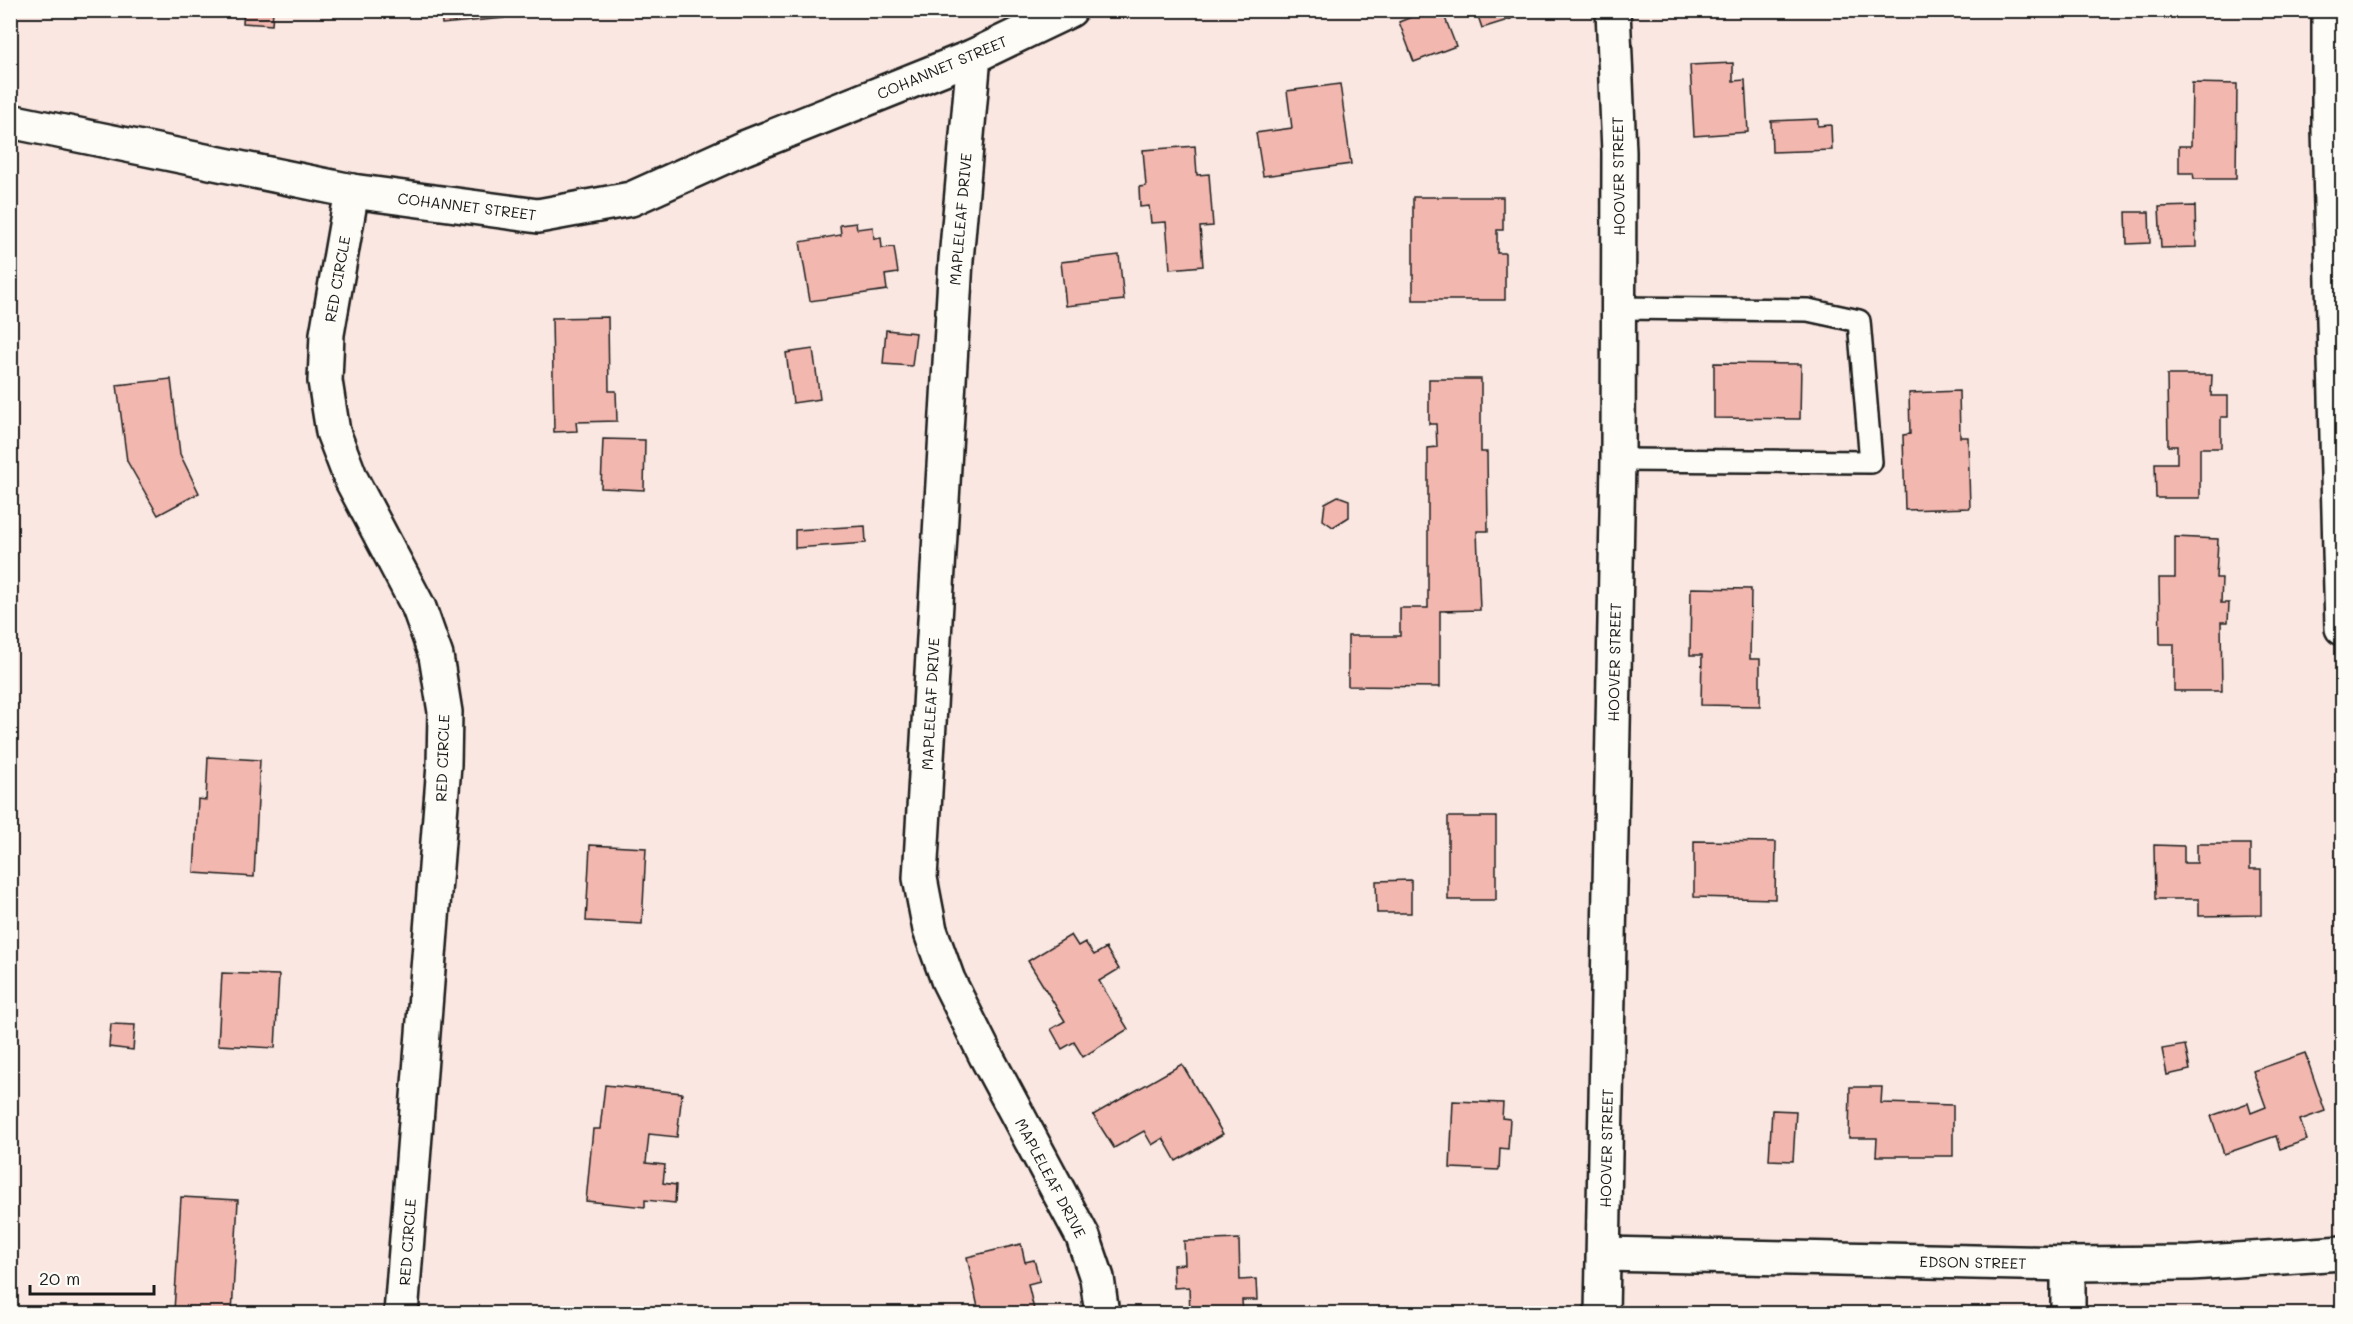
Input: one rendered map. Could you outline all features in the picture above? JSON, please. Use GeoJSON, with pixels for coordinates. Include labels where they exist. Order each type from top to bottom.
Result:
{"type":"FeatureCollection","features":[{"type":"Feature","properties":{"kind":"street","name":"COHANNET STREET"},"geometry":{"type":"LineString","coordinates":[[10,121],[352,190],[538,216],[631,199],[744,148],[974,56],[1070,10]]}},
{"type":"Feature","properties":{"kind":"street","name":"HOOVER STREET"},"geometry":{"type":"LineString","coordinates":[[1602,1314],[1618,460],[1619,152],[1613,10]]}},
{"type":"Feature","properties":{"kind":"street"},"geometry":{"type":"LineString","coordinates":[[2329,10],[2329,128],[2338,304],[2343,628]]}},
{"type":"Feature","properties":{"kind":"street","name":"MAPLELEAF DRIVE"},"geometry":{"type":"LineString","coordinates":[[974,56],[956,260],[920,878],[930,930],[948,980],[1083,1237],[1097,1278],[1102,1314]]}},
{"type":"Feature","properties":{"kind":"street","name":"RED CIRCLE"},"geometry":{"type":"LineString","coordinates":[[352,190],[327,334],[325,381],[333,432],[351,479],[419,608],[436,656],[445,712],[444,765],[401,1314]]}},
{"type":"Feature","properties":{"kind":"street","name":"EDSON STREET"},"geometry":{"type":"LineString","coordinates":[[1604,1254],[2068,1264],[2191,1263],[2343,1253]]}},
{"type":"Feature","properties":{"kind":"street"},"geometry":{"type":"LineString","coordinates":[[2068,1264],[2068,1314]]}},
{"type":"Feature","properties":{"kind":"lane"},"geometry":{"type":"LineString","coordinates":[[1618,308],[1808,310],[1858,321],[1871,462],[1618,460]]}},
{"type":"Feature","properties":{"kind":"building"},"geometry":{"type":"Polygon","coordinates":[[[244,10],[273,10],[272,25],[243,23],[244,10]]]}},
{"type":"Feature","properties":{"kind":"building"},"geometry":{"type":"Polygon","coordinates":[[[441,10],[503,10],[504,18],[442,24],[441,10]]]}},
{"type":"Feature","properties":{"kind":"building"},"geometry":{"type":"Polygon","coordinates":[[[1429,10],[1442,10],[1456,46],[1414,62],[1399,22],[1429,10]]]}},
{"type":"Feature","properties":{"kind":"building"},"geometry":{"type":"Polygon","coordinates":[[[1476,10],[1509,10],[1511,19],[1482,28],[1476,10]]]}},
{"type":"Feature","properties":{"kind":"building"},"geometry":{"type":"Polygon","coordinates":[[[1733,63],[1733,81],[1745,80],[1748,132],[1694,136],[1690,65],[1733,63]]]}},
{"type":"Feature","properties":{"kind":"building"},"geometry":{"type":"Polygon","coordinates":[[[2192,83],[2237,84],[2236,179],[2194,179],[2193,173],[2179,173],[2179,146],[2191,146],[2192,83]]]}},
{"type":"Feature","properties":{"kind":"building"},"geometry":{"type":"Polygon","coordinates":[[[1340,84],[1351,164],[1263,176],[1256,133],[1292,128],[1287,91],[1340,84]]]}},
{"type":"Feature","properties":{"kind":"building"},"geometry":{"type":"Polygon","coordinates":[[[1818,119],[1818,126],[1831,125],[1832,150],[1772,152],[1771,121],[1818,119]]]}},
{"type":"Feature","properties":{"kind":"building"},"geometry":{"type":"Polygon","coordinates":[[[1195,146],[1197,175],[1209,174],[1213,226],[1200,227],[1203,266],[1170,269],[1166,222],[1151,223],[1149,206],[1140,207],[1139,187],[1146,186],[1143,150],[1195,146]]]}},
{"type":"Feature","properties":{"kind":"building"},"geometry":{"type":"Polygon","coordinates":[[[1413,197],[1503,197],[1503,230],[1497,230],[1497,253],[1505,253],[1505,300],[1413,300],[1413,197]]]}},
{"type":"Feature","properties":{"kind":"building"},"geometry":{"type":"Polygon","coordinates":[[[2195,206],[2196,247],[2161,248],[2159,207],[2195,206]]]}},
{"type":"Feature","properties":{"kind":"building"},"geometry":{"type":"Polygon","coordinates":[[[2126,212],[2149,212],[2150,243],[2127,244],[2126,212]]]}},
{"type":"Feature","properties":{"kind":"building"},"geometry":{"type":"Polygon","coordinates":[[[856,223],[857,229],[873,227],[874,239],[881,238],[882,248],[894,247],[898,273],[885,275],[887,290],[810,301],[800,242],[841,235],[840,225],[856,223]]]}},
{"type":"Feature","properties":{"kind":"building"},"geometry":{"type":"Polygon","coordinates":[[[1119,255],[1124,300],[1066,306],[1061,262],[1119,255]]]}},
{"type":"Feature","properties":{"kind":"building"},"geometry":{"type":"Polygon","coordinates":[[[608,317],[609,391],[616,391],[617,421],[576,422],[577,431],[554,432],[552,318],[608,317]]]}},
{"type":"Feature","properties":{"kind":"building"},"geometry":{"type":"Polygon","coordinates":[[[886,330],[916,333],[912,366],[883,364],[886,330]]]}},
{"type":"Feature","properties":{"kind":"building"},"geometry":{"type":"Polygon","coordinates":[[[813,349],[820,399],[793,403],[786,353],[813,349]]]}},
{"type":"Feature","properties":{"kind":"building"},"geometry":{"type":"Polygon","coordinates":[[[1714,363],[1801,364],[1800,419],[1714,418],[1714,363]]]}},
{"type":"Feature","properties":{"kind":"building"},"geometry":{"type":"Polygon","coordinates":[[[2167,375],[2212,375],[2211,396],[2228,396],[2228,417],[2221,417],[2221,448],[2200,448],[2200,498],[2156,498],[2155,463],[2177,463],[2177,446],[2168,446],[2167,375]]]}},
{"type":"Feature","properties":{"kind":"building"},"geometry":{"type":"Polygon","coordinates":[[[171,379],[180,454],[199,493],[158,515],[127,461],[117,385],[171,379]]]}},
{"type":"Feature","properties":{"kind":"building"},"geometry":{"type":"Polygon","coordinates":[[[1429,379],[1481,379],[1481,452],[1487,452],[1488,531],[1477,531],[1480,610],[1440,611],[1440,687],[1348,686],[1348,636],[1400,636],[1400,608],[1428,608],[1428,448],[1437,447],[1436,424],[1429,424],[1429,379]]]}},
{"type":"Feature","properties":{"kind":"building"},"geometry":{"type":"Polygon","coordinates":[[[1959,391],[1960,437],[1968,437],[1970,508],[1905,510],[1903,435],[1910,434],[1909,393],[1959,391]]]}},
{"type":"Feature","properties":{"kind":"building"},"geometry":{"type":"Polygon","coordinates":[[[603,439],[645,440],[644,490],[601,488],[603,439]]]}},
{"type":"Feature","properties":{"kind":"building"},"geometry":{"type":"Polygon","coordinates":[[[1338,496],[1349,500],[1349,517],[1333,527],[1323,520],[1325,503],[1338,496]]]}},
{"type":"Feature","properties":{"kind":"building"},"geometry":{"type":"Polygon","coordinates":[[[865,526],[866,543],[795,548],[795,530],[865,526]]]}},
{"type":"Feature","properties":{"kind":"building"},"geometry":{"type":"Polygon","coordinates":[[[2175,537],[2218,539],[2216,578],[2222,578],[2221,603],[2229,603],[2228,622],[2221,622],[2222,691],[2174,691],[2174,644],[2160,644],[2159,578],[2175,578],[2175,537]]]}},
{"type":"Feature","properties":{"kind":"building"},"geometry":{"type":"Polygon","coordinates":[[[1691,588],[1751,589],[1750,659],[1760,659],[1760,706],[1701,705],[1702,655],[1690,655],[1691,588]]]}},
{"type":"Feature","properties":{"kind":"building"},"geometry":{"type":"Polygon","coordinates":[[[208,757],[260,760],[254,877],[194,873],[198,799],[206,800],[208,757]]]}},
{"type":"Feature","properties":{"kind":"building"},"geometry":{"type":"Polygon","coordinates":[[[1448,817],[1496,817],[1496,900],[1448,900],[1448,817]]]}},
{"type":"Feature","properties":{"kind":"building"},"geometry":{"type":"Polygon","coordinates":[[[1694,841],[1776,842],[1775,899],[1694,897],[1694,841]]]}},
{"type":"Feature","properties":{"kind":"building"},"geometry":{"type":"Polygon","coordinates":[[[2197,844],[2250,844],[2250,869],[2261,869],[2261,915],[2199,916],[2199,899],[2155,899],[2154,845],[2184,846],[2184,863],[2197,863],[2197,844]]]}},
{"type":"Feature","properties":{"kind":"building"},"geometry":{"type":"Polygon","coordinates":[[[590,845],[646,848],[642,924],[586,921],[590,845]]]}},
{"type":"Feature","properties":{"kind":"building"},"geometry":{"type":"Polygon","coordinates":[[[1411,880],[1411,913],[1377,913],[1376,881],[1411,880]]]}},
{"type":"Feature","properties":{"kind":"building"},"geometry":{"type":"Polygon","coordinates":[[[1071,935],[1078,946],[1085,942],[1094,955],[1106,948],[1119,969],[1099,981],[1128,1029],[1083,1057],[1074,1042],[1062,1049],[1051,1029],[1065,1021],[1028,961],[1071,935]]]}},
{"type":"Feature","properties":{"kind":"building"},"geometry":{"type":"Polygon","coordinates":[[[222,973],[279,975],[275,1048],[218,1045],[222,973]]]}},
{"type":"Feature","properties":{"kind":"building"},"geometry":{"type":"Polygon","coordinates":[[[111,1024],[135,1025],[133,1050],[109,1047],[111,1024]]]}},
{"type":"Feature","properties":{"kind":"building"},"geometry":{"type":"Polygon","coordinates":[[[2185,1045],[2190,1070],[2167,1075],[2162,1049],[2185,1045]]]}},
{"type":"Feature","properties":{"kind":"building"},"geometry":{"type":"Polygon","coordinates":[[[2305,1053],[2325,1111],[2300,1120],[2307,1140],[2280,1149],[2276,1136],[2224,1154],[2211,1116],[2248,1103],[2251,1113],[2266,1107],[2253,1071],[2305,1053]]]}},
{"type":"Feature","properties":{"kind":"building"},"geometry":{"type":"Polygon","coordinates":[[[1182,1064],[1223,1134],[1176,1161],[1163,1138],[1152,1145],[1144,1131],[1114,1148],[1093,1115],[1182,1064]]]}},
{"type":"Feature","properties":{"kind":"building"},"geometry":{"type":"Polygon","coordinates":[[[605,1085],[682,1093],[677,1137],[649,1134],[646,1163],[665,1165],[663,1183],[676,1185],[675,1203],[645,1200],[645,1207],[586,1201],[593,1129],[600,1129],[605,1085]]]}},
{"type":"Feature","properties":{"kind":"building"},"geometry":{"type":"Polygon","coordinates":[[[1850,1087],[1882,1087],[1881,1103],[1953,1105],[1953,1156],[1876,1156],[1877,1138],[1849,1138],[1850,1087]]]}},
{"type":"Feature","properties":{"kind":"building"},"geometry":{"type":"Polygon","coordinates":[[[1453,1101],[1503,1103],[1502,1118],[1510,1119],[1508,1149],[1500,1148],[1499,1170],[1450,1168],[1453,1101]]]}},
{"type":"Feature","properties":{"kind":"building"},"geometry":{"type":"Polygon","coordinates":[[[1772,1110],[1796,1111],[1793,1161],[1769,1160],[1772,1110]]]}},
{"type":"Feature","properties":{"kind":"building"},"geometry":{"type":"Polygon","coordinates":[[[181,1197],[238,1200],[232,1314],[174,1311],[181,1197]]]}},
{"type":"Feature","properties":{"kind":"building"},"geometry":{"type":"Polygon","coordinates":[[[1239,1239],[1240,1280],[1256,1279],[1257,1300],[1242,1300],[1243,1314],[1190,1314],[1189,1287],[1174,1288],[1173,1265],[1185,1264],[1184,1241],[1239,1239]]]}},
{"type":"Feature","properties":{"kind":"building"},"geometry":{"type":"Polygon","coordinates":[[[1021,1244],[1025,1262],[1034,1260],[1040,1281],[1028,1284],[1035,1314],[971,1314],[979,1312],[967,1257],[1021,1244]]]}}]}
